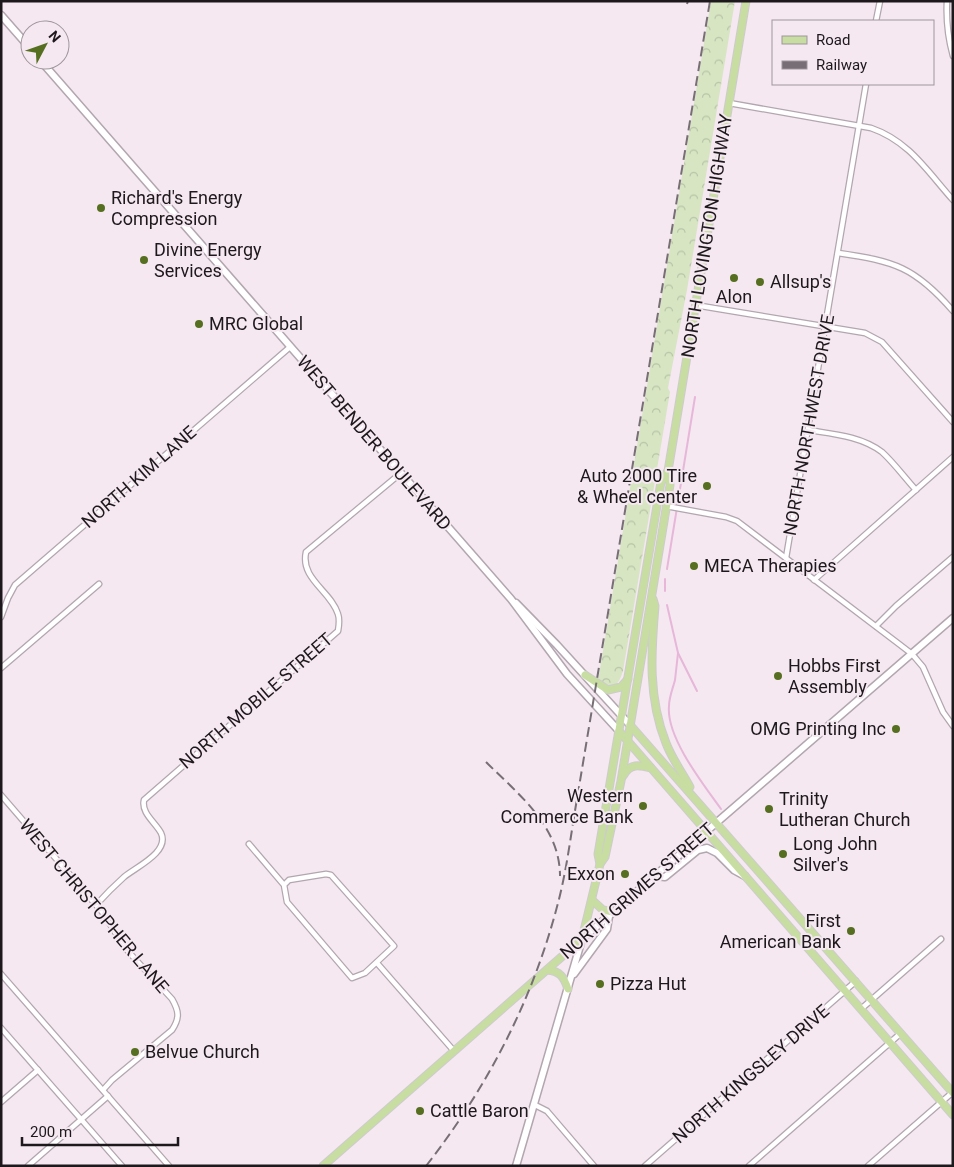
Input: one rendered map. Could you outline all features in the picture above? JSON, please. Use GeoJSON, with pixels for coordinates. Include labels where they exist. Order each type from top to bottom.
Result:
{"type":"FeatureCollection","features":[{"type":"Feature","properties":{"kind":"main road","name":"NORTH LOVINGTON HIGHWAY"},"geometry":{"type":"LineString","coordinates":[[600,864],[605,857],[628,740],[670,485],[668,471],[746,1]]}},
{"type":"Feature","properties":{"kind":"main road"},"geometry":{"type":"LineString","coordinates":[[1,15],[20,37]]}},
{"type":"Feature","properties":{"kind":"main road","name":"WEST BENDER BOULEVARD"},"geometry":{"type":"LineString","coordinates":[[49,70],[511,599],[567,674],[628,740],[953,1115]]}},
{"type":"Feature","properties":{"kind":"main road","name":"NORTH LOVINGTON HIGHWAY"},"geometry":{"type":"LineString","coordinates":[[600,864],[598,854],[660,482],[668,471]]}},
{"type":"Feature","properties":{"kind":"main road"},"geometry":{"type":"LineString","coordinates":[[652,594],[655,606],[652,685],[657,715],[672,756],[699,802]]}},
{"type":"Feature","properties":{"kind":"main road","name":"WEST BENDER BOULEVARD"},"geometry":{"type":"LineString","coordinates":[[511,599],[523,608],[622,715],[953,1092]]}},
{"type":"Feature","properties":{"kind":"main road","name":"NORTH GRIMES STREET"},"geometry":{"type":"LineString","coordinates":[[323,1166],[953,618]]}},
{"type":"Feature","properties":{"kind":"main road"},"geometry":{"type":"LineString","coordinates":[[585,675],[608,690],[621,687],[628,679]]}},
{"type":"Feature","properties":{"kind":"main road"},"geometry":{"type":"LineString","coordinates":[[621,781],[630,767],[638,765],[651,768]]}},
{"type":"Feature","properties":{"kind":"main road"},"geometry":{"type":"LineString","coordinates":[[655,876],[664,877],[698,850],[707,848],[717,853],[734,870],[746,877]]}},
{"type":"Feature","properties":{"kind":"main road"},"geometry":{"type":"LineString","coordinates":[[516,1166],[582,939],[600,864]]}},
{"type":"Feature","properties":{"kind":"main road"},"geometry":{"type":"LineString","coordinates":[[571,977],[607,929],[611,914],[603,910],[592,900]]}},
{"type":"Feature","properties":{"kind":"main road"},"geometry":{"type":"LineString","coordinates":[[779,916],[790,906]]}},
{"type":"Feature","properties":{"kind":"main road"},"geometry":{"type":"LineString","coordinates":[[547,970],[560,974],[564,978],[568,989]]}},
{"type":"Feature","properties":{"kind":"street"},"geometry":{"type":"LineString","coordinates":[[876,20],[880,1]]}},
{"type":"Feature","properties":{"kind":"street"},"geometry":{"type":"LineString","coordinates":[[947,1],[947,26],[953,56]]}},
{"type":"Feature","properties":{"kind":"street","name":"NORTH NORTHWEST DRIVE"},"geometry":{"type":"LineString","coordinates":[[786,558],[866,85]]}},
{"type":"Feature","properties":{"kind":"street"},"geometry":{"type":"LineString","coordinates":[[729,103],[859,126],[886,133],[910,151],[953,200]]}},
{"type":"Feature","properties":{"kind":"street"},"geometry":{"type":"LineString","coordinates":[[838,253],[874,259],[912,272],[928,284],[953,310]]}},
{"type":"Feature","properties":{"kind":"street"},"geometry":{"type":"LineString","coordinates":[[695,305],[865,333],[882,342],[953,422]]}},
{"type":"Feature","properties":{"kind":"street","name":"NORTH KIM LANE"},"geometry":{"type":"LineString","coordinates":[[1,617],[15,585],[290,347]]}},
{"type":"Feature","properties":{"kind":"street"},"geometry":{"type":"LineString","coordinates":[[808,430],[853,438],[867,443],[881,452],[916,490]]}},
{"type":"Feature","properties":{"kind":"street"},"geometry":{"type":"LineString","coordinates":[[814,580],[953,457]]}},
{"type":"Feature","properties":{"kind":"street","name":"NORTH MOBILE STREET"},"geometry":{"type":"LineString","coordinates":[[96,904],[124,877],[152,857],[162,846],[163,839],[160,832],[142,805],[144,800],[338,630],[338,615],[334,606],[312,578],[304,560],[306,552],[400,473]]}},
{"type":"Feature","properties":{"kind":"street"},"geometry":{"type":"LineString","coordinates":[[666,506],[726,517],[737,521],[876,626],[912,654],[923,667],[943,712],[953,726]]}},
{"type":"Feature","properties":{"kind":"street"},"geometry":{"type":"LineString","coordinates":[[876,626],[880,620],[953,557]]}},
{"type":"Feature","properties":{"kind":"street"},"geometry":{"type":"LineString","coordinates":[[1,668],[99,584]]}},
{"type":"Feature","properties":{"kind":"street","name":"WEST CHRISTOPHER LANE"},"geometry":{"type":"LineString","coordinates":[[1,795],[96,904],[126,948],[177,1007],[178,1021],[172,1030],[112,1080],[103,1090]]}},
{"type":"Feature","properties":{"kind":"street"},"geometry":{"type":"LineString","coordinates":[[249,844],[284,885],[287,902],[352,978],[364,973],[394,946],[334,877],[326,874],[318,875],[289,880],[284,885]]}},
{"type":"Feature","properties":{"kind":"street"},"geometry":{"type":"LineString","coordinates":[[860,1009],[942,939]]}},
{"type":"Feature","properties":{"kind":"street"},"geometry":{"type":"LineString","coordinates":[[376,963],[454,1051]]}},
{"type":"Feature","properties":{"kind":"street"},"geometry":{"type":"LineString","coordinates":[[1,974],[170,1166]]}},
{"type":"Feature","properties":{"kind":"street","name":"NORTH KINGSLEY DRIVE"},"geometry":{"type":"LineString","coordinates":[[645,1166],[856,981]]}},
{"type":"Feature","properties":{"kind":"street"},"geometry":{"type":"LineString","coordinates":[[1,1028],[122,1166]]}},
{"type":"Feature","properties":{"kind":"street"},"geometry":{"type":"LineString","coordinates":[[749,1166],[900,1033]]}},
{"type":"Feature","properties":{"kind":"street"},"geometry":{"type":"LineString","coordinates":[[1,1102],[38,1070]]}},
{"type":"Feature","properties":{"kind":"street"},"geometry":{"type":"LineString","coordinates":[[868,1166],[953,1092]]}},
{"type":"Feature","properties":{"kind":"street"},"geometry":{"type":"LineString","coordinates":[[28,1166],[108,1096]]}},
{"type":"Feature","properties":{"kind":"street"},"geometry":{"type":"LineString","coordinates":[[534,1105],[547,1111],[594,1166]]}},
{"type":"Feature","properties":{"kind":"green space"},"geometry":{"type":"Polygon","coordinates":[[[711,1],[735,1],[687,290],[668,388],[670,392],[623,671],[618,682],[610,688],[598,681],[711,1]]]}},
{"type":"Feature","properties":{"kind":"waterway"},"geometry":{"type":"LineString","coordinates":[[667,569],[695,397]]}},
{"type":"Feature","properties":{"kind":"waterway"},"geometry":{"type":"LineString","coordinates":[[665,579],[665,591]]}},
{"type":"Feature","properties":{"kind":"waterway"},"geometry":{"type":"LineString","coordinates":[[667,605],[678,653],[697,691]]}},
{"type":"Feature","properties":{"kind":"waterway"},"geometry":{"type":"LineString","coordinates":[[678,653],[675,680],[669,703],[673,732],[687,760],[721,809]]}},
{"type":"Feature","properties":{"kind":"railway"},"geometry":{"type":"LineString","coordinates":[[426,1166],[469,1106],[506,1042],[535,974],[548,939],[558,903],[569,851],[710,1]]}},
{"type":"Feature","properties":{"kind":"railway"},"geometry":{"type":"LineString","coordinates":[[486,762],[535,812],[545,826],[558,858],[560,876]]}},
{"type":"Feature","properties":{"kind":"place","name":"Richard's Energy Compression"},"geometry":{"type":"Point","coordinates":[101,208]}},
{"type":"Feature","properties":{"kind":"place","name":"Divine Energy Services"},"geometry":{"type":"Point","coordinates":[144,260]}},
{"type":"Feature","properties":{"kind":"place","name":"Alon"},"geometry":{"type":"Point","coordinates":[734,278]}},
{"type":"Feature","properties":{"kind":"place","name":"Allsup's"},"geometry":{"type":"Point","coordinates":[760,282]}},
{"type":"Feature","properties":{"kind":"place","name":"MRC Global"},"geometry":{"type":"Point","coordinates":[199,324]}},
{"type":"Feature","properties":{"kind":"place","name":"Auto 2000 Tire & Wheel center"},"geometry":{"type":"Point","coordinates":[707,486]}},
{"type":"Feature","properties":{"kind":"place","name":"MECA Therapies"},"geometry":{"type":"Point","coordinates":[694,566]}},
{"type":"Feature","properties":{"kind":"place","name":"Hobbs First Assembly"},"geometry":{"type":"Point","coordinates":[778,676]}},
{"type":"Feature","properties":{"kind":"place","name":"OMG Printing Inc"},"geometry":{"type":"Point","coordinates":[896,729]}},
{"type":"Feature","properties":{"kind":"place","name":"Western Commerce Bank"},"geometry":{"type":"Point","coordinates":[643,806]}},
{"type":"Feature","properties":{"kind":"place","name":"Trinity Lutheran Church"},"geometry":{"type":"Point","coordinates":[769,809]}},
{"type":"Feature","properties":{"kind":"place","name":"Long John Silver's"},"geometry":{"type":"Point","coordinates":[783,854]}},
{"type":"Feature","properties":{"kind":"place","name":"Exxon"},"geometry":{"type":"Point","coordinates":[625,874]}},
{"type":"Feature","properties":{"kind":"place","name":"First American Bank"},"geometry":{"type":"Point","coordinates":[851,931]}},
{"type":"Feature","properties":{"kind":"place","name":"Pizza Hut"},"geometry":{"type":"Point","coordinates":[600,984]}},
{"type":"Feature","properties":{"kind":"place","name":"Belvue Church"},"geometry":{"type":"Point","coordinates":[135,1052]}},
{"type":"Feature","properties":{"kind":"place","name":"Cattle Baron"},"geometry":{"type":"Point","coordinates":[420,1111]}}]}
